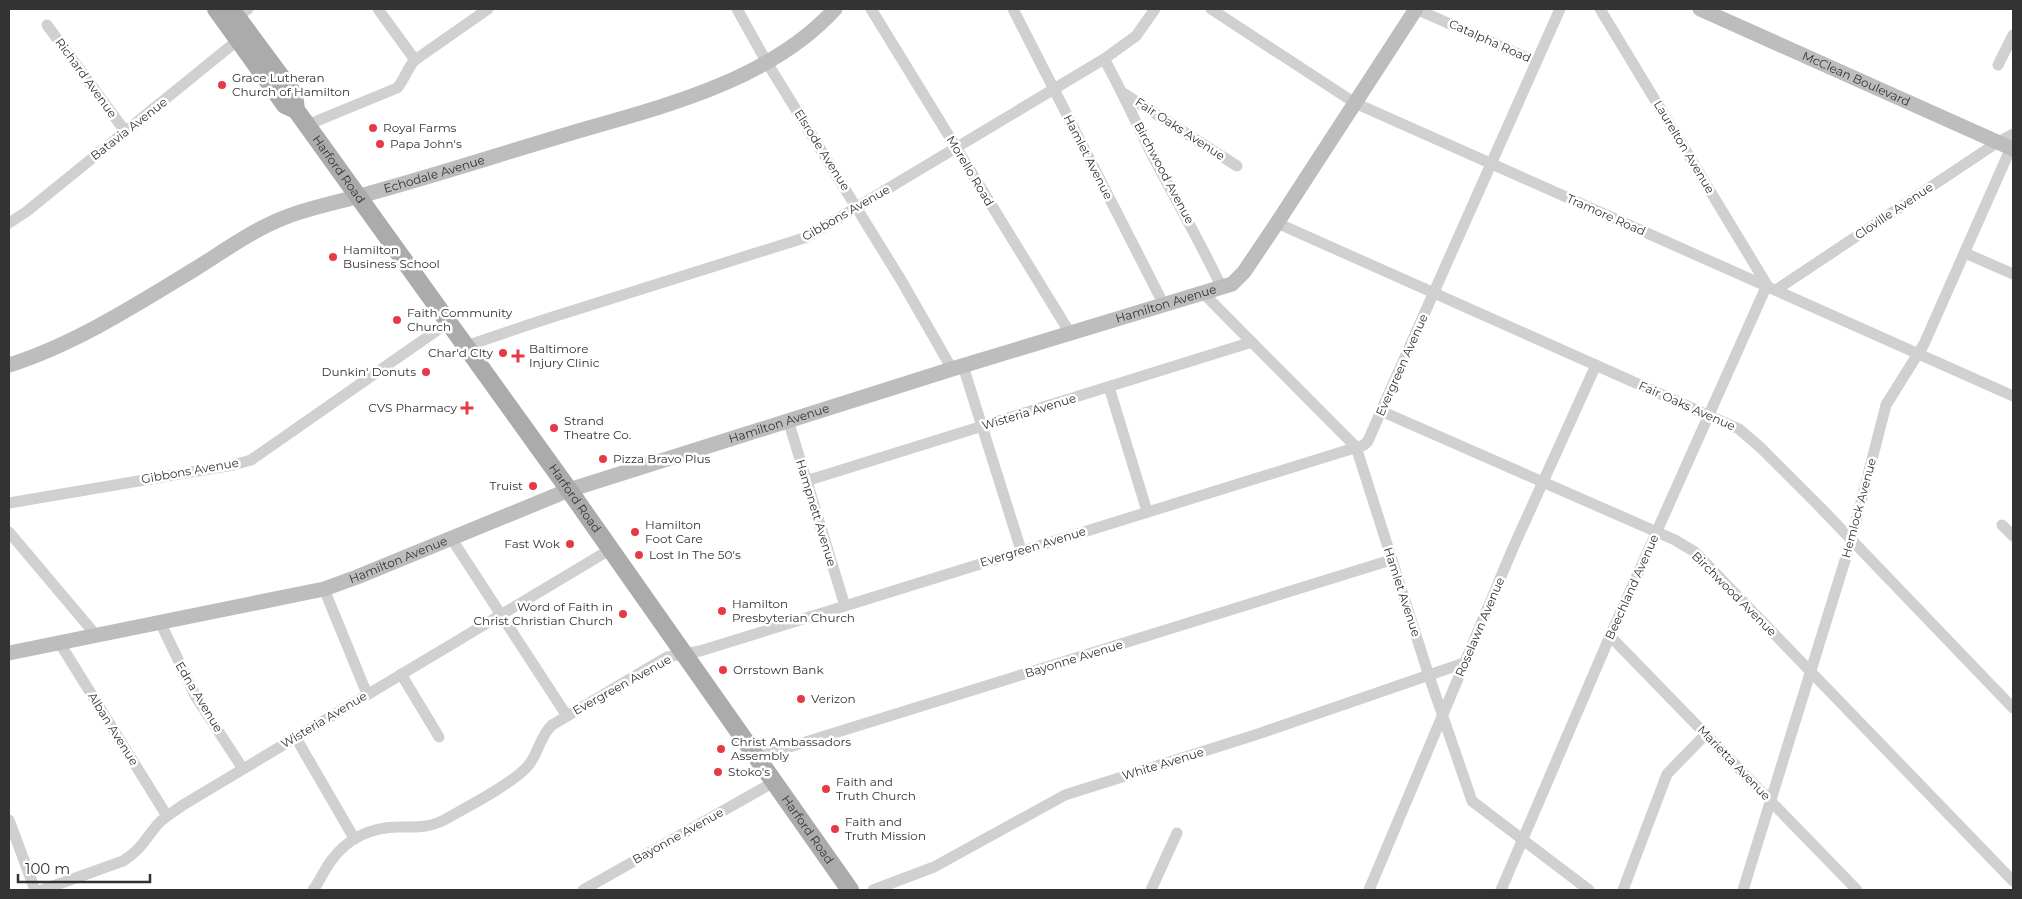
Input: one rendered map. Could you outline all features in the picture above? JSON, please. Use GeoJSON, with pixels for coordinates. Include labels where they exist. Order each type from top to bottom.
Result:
{"type":"FeatureCollection","features":[{"type":"Feature","properties":{"kind":"main road","name":"Harford Road"},"geometry":{"type":"LineString","coordinates":[[216,9],[236,15],[243,36],[294,94],[296,110],[611,549],[850,890]]}},
{"type":"Feature","properties":{"kind":"street"},"geometry":{"type":"LineString","coordinates":[[378,9],[415,60]]}},
{"type":"Feature","properties":{"kind":"street"},"geometry":{"type":"LineString","coordinates":[[307,125],[397,88],[402,82],[409,66],[415,60],[488,9]]}},
{"type":"Feature","properties":{"kind":"street","name":"Elsrode Avenue"},"geometry":{"type":"LineString","coordinates":[[737,9],[766,61],[957,367],[981,426],[1021,550]]}},
{"type":"Feature","properties":{"kind":"street","name":"Echodale Avenue"},"geometry":{"type":"LineString","coordinates":[[9,365],[62,344],[116,316],[284,217],[502,156],[542,142],[669,105],[726,83],[766,61],[803,37],[835,9]]}},
{"type":"Feature","properties":{"kind":"street","name":"Morello Road"},"geometry":{"type":"LineString","coordinates":[[872,9],[1070,333]]}},
{"type":"Feature","properties":{"kind":"street","name":"Hamlet Avenue"},"geometry":{"type":"LineString","coordinates":[[1013,9],[1164,305]]}},
{"type":"Feature","properties":{"kind":"street","name":"Gibbons Avenue"},"geometry":{"type":"LineString","coordinates":[[466,346],[798,241],[857,208],[1104,59],[1136,36],[1155,9]]}},
{"type":"Feature","properties":{"kind":"street","name":"Tramore Road"},"geometry":{"type":"LineString","coordinates":[[1211,9],[1354,103],[2013,396]]}},
{"type":"Feature","properties":{"kind":"street","name":"Hamilton Avenue"},"geometry":{"type":"LineString","coordinates":[[9,652],[324,589],[569,490],[957,367],[1232,284],[1238,280],[1277,222],[1416,9]]}},
{"type":"Feature","properties":{"kind":"street","name":"Catalpha Road"},"geometry":{"type":"LineString","coordinates":[[1416,9],[1536,62]]}},
{"type":"Feature","properties":{"kind":"street","name":"Evergreen Avenue"},"geometry":{"type":"LineString","coordinates":[[313,890],[331,860],[354,838],[375,829],[427,827],[441,821],[512,779],[526,768],[535,755],[541,739],[547,730],[567,716],[667,657],[700,651],[1356,447],[1368,441],[1560,9]]}},
{"type":"Feature","properties":{"kind":"street","name":"Laurelton Avenue"},"geometry":{"type":"LineString","coordinates":[[1600,9],[1772,288]]}},
{"type":"Feature","properties":{"kind":"street","name":"McClean Boulevard"},"geometry":{"type":"LineString","coordinates":[[1700,9],[2010,143]]}},
{"type":"Feature","properties":{"kind":"street","name":"Richard Avenue"},"geometry":{"type":"LineString","coordinates":[[47,25],[125,131]]}},
{"type":"Feature","properties":{"kind":"street"},"geometry":{"type":"LineString","coordinates":[[1998,65],[2013,35]]}},
{"type":"Feature","properties":{"kind":"street","name":"Batavia Avenue"},"geometry":{"type":"LineString","coordinates":[[11,219],[125,131],[243,36]]}},
{"type":"Feature","properties":{"kind":"street","name":"Birchwood Avenue"},"geometry":{"type":"LineString","coordinates":[[1104,59],[1123,92],[1161,172],[1194,230],[1222,288]]}},
{"type":"Feature","properties":{"kind":"street","name":"Fair Oaks Avenue"},"geometry":{"type":"LineString","coordinates":[[1123,92],[1237,166]]}},
{"type":"Feature","properties":{"kind":"street","name":"Cloville Avenue"},"geometry":{"type":"LineString","coordinates":[[1772,288],[2010,143]]}},
{"type":"Feature","properties":{"kind":"street","name":"Hemlock Avenue"},"geometry":{"type":"LineString","coordinates":[[1743,890],[1850,541],[1886,405],[1919,354],[1965,253],[2010,143]]}},
{"type":"Feature","properties":{"kind":"street","name":"Fair Oaks Avenue"},"geometry":{"type":"LineString","coordinates":[[1277,222],[1738,429],[1748,436],[1820,507],[1850,541],[2013,708]]}},
{"type":"Feature","properties":{"kind":"street"},"geometry":{"type":"LineString","coordinates":[[1965,253],[2013,274]]}},
{"type":"Feature","properties":{"kind":"street","name":"Beechland Avenue"},"geometry":{"type":"LineString","coordinates":[[1501,890],[1656,532],[1709,415],[1772,288]]}},
{"type":"Feature","properties":{"kind":"street","name":"Hamlet Avenue"},"geometry":{"type":"LineString","coordinates":[[1204,294],[1356,447],[1429,676],[1472,801],[1590,890]]}},
{"type":"Feature","properties":{"kind":"street","name":"Gibbons Avenue"},"geometry":{"type":"LineString","coordinates":[[9,503],[234,465],[251,460],[449,322]]}},
{"type":"Feature","properties":{"kind":"street","name":"Wisteria Avenue"},"geometry":{"type":"LineString","coordinates":[[806,481],[1252,342]]}},
{"type":"Feature","properties":{"kind":"street","name":"Roselawn Avenue"},"geometry":{"type":"LineString","coordinates":[[1369,890],[1464,663],[1596,365]]}},
{"type":"Feature","properties":{"kind":"street"},"geometry":{"type":"LineString","coordinates":[[1109,387],[1147,511]]}},
{"type":"Feature","properties":{"kind":"street","name":"Birchwood Avenue"},"geometry":{"type":"LineString","coordinates":[[1381,411],[1675,540],[1695,552],[2013,881]]}},
{"type":"Feature","properties":{"kind":"street","name":"Hampnett Avenue"},"geometry":{"type":"LineString","coordinates":[[788,420],[845,606]]}},
{"type":"Feature","properties":{"kind":"street"},"geometry":{"type":"LineString","coordinates":[[2002,525],[2013,536]]}},
{"type":"Feature","properties":{"kind":"street"},"geometry":{"type":"LineString","coordinates":[[9,532],[95,634]]}},
{"type":"Feature","properties":{"kind":"street"},"geometry":{"type":"LineString","coordinates":[[451,538],[567,716]]}},
{"type":"Feature","properties":{"kind":"street","name":"Wisteria Avenue"},"geometry":{"type":"LineString","coordinates":[[42,890],[123,861],[143,845],[158,824],[167,816],[611,549]]}},
{"type":"Feature","properties":{"kind":"street","name":"Bayonne Avenue"},"geometry":{"type":"LineString","coordinates":[[757,757],[1391,560]]}},
{"type":"Feature","properties":{"kind":"street"},"geometry":{"type":"LineString","coordinates":[[324,589],[367,694]]}},
{"type":"Feature","properties":{"kind":"street","name":"Edna Avenue"},"geometry":{"type":"LineString","coordinates":[[160,622],[196,697],[243,769]]}},
{"type":"Feature","properties":{"kind":"street","name":"Marietta Avenue"},"geometry":{"type":"LineString","coordinates":[[1610,636],[1857,890]]}},
{"type":"Feature","properties":{"kind":"street","name":"Alban Avenue"},"geometry":{"type":"LineString","coordinates":[[59,642],[167,816]]}},
{"type":"Feature","properties":{"kind":"street","name":"White Avenue"},"geometry":{"type":"LineString","coordinates":[[874,890],[934,867],[1066,795],[1255,735],[1464,663]]}},
{"type":"Feature","properties":{"kind":"street"},"geometry":{"type":"LineString","coordinates":[[401,674],[439,737]]}},
{"type":"Feature","properties":{"kind":"street"},"geometry":{"type":"LineString","coordinates":[[1623,890],[1667,774],[1706,734]]}},
{"type":"Feature","properties":{"kind":"street"},"geometry":{"type":"LineString","coordinates":[[296,738],[354,838]]}},
{"type":"Feature","properties":{"kind":"street","name":"Bayonne Avenue"},"geometry":{"type":"LineString","coordinates":[[583,890],[774,782]]}},
{"type":"Feature","properties":{"kind":"street"},"geometry":{"type":"LineString","coordinates":[[9,820],[35,890]]}},
{"type":"Feature","properties":{"kind":"street"},"geometry":{"type":"LineString","coordinates":[[1151,890],[1177,833]]}},
{"type":"Feature","properties":{"kind":"place","name":"Grace Lutheran Church of Hamilton"},"geometry":{"type":"Point","coordinates":[222,85]}},
{"type":"Feature","properties":{"kind":"place","name":"Royal Farms"},"geometry":{"type":"Point","coordinates":[373,128]}},
{"type":"Feature","properties":{"kind":"place","name":"Papa John's"},"geometry":{"type":"Point","coordinates":[380,144]}},
{"type":"Feature","properties":{"kind":"place","name":"Hamilton Business School"},"geometry":{"type":"Point","coordinates":[333,257]}},
{"type":"Feature","properties":{"kind":"place","name":"Faith Community Church"},"geometry":{"type":"Point","coordinates":[397,320]}},
{"type":"Feature","properties":{"kind":"place","name":"Char'd CIty"},"geometry":{"type":"Point","coordinates":[503,353]}},
{"type":"Feature","properties":{"kind":"place","name":"Baltimore Injury Clinic"},"geometry":{"type":"Point","coordinates":[518,356]}},
{"type":"Feature","properties":{"kind":"place","name":"Dunkin' Donuts"},"geometry":{"type":"Point","coordinates":[426,372]}},
{"type":"Feature","properties":{"kind":"place","name":"CVS Pharmacy"},"geometry":{"type":"Point","coordinates":[467,408]}},
{"type":"Feature","properties":{"kind":"place","name":"Strand Theatre Co."},"geometry":{"type":"Point","coordinates":[554,428]}},
{"type":"Feature","properties":{"kind":"place","name":"Pizza Bravo Plus"},"geometry":{"type":"Point","coordinates":[603,459]}},
{"type":"Feature","properties":{"kind":"place","name":"Truist"},"geometry":{"type":"Point","coordinates":[533,486]}},
{"type":"Feature","properties":{"kind":"place","name":"Hamilton Foot Care"},"geometry":{"type":"Point","coordinates":[635,532]}},
{"type":"Feature","properties":{"kind":"place","name":"Fast Wok"},"geometry":{"type":"Point","coordinates":[570,544]}},
{"type":"Feature","properties":{"kind":"place","name":"Lost In The 50's"},"geometry":{"type":"Point","coordinates":[639,555]}},
{"type":"Feature","properties":{"kind":"place","name":"Hamilton Presbyterian Church"},"geometry":{"type":"Point","coordinates":[722,611]}},
{"type":"Feature","properties":{"kind":"place","name":"Word of Faith in Christ Christian Church"},"geometry":{"type":"Point","coordinates":[623,614]}},
{"type":"Feature","properties":{"kind":"place","name":"Orrstown Bank"},"geometry":{"type":"Point","coordinates":[723,670]}},
{"type":"Feature","properties":{"kind":"place","name":"Verizon"},"geometry":{"type":"Point","coordinates":[801,699]}},
{"type":"Feature","properties":{"kind":"place","name":"Christ Ambassadors Assembly"},"geometry":{"type":"Point","coordinates":[721,749]}},
{"type":"Feature","properties":{"kind":"place","name":"Stoko's"},"geometry":{"type":"Point","coordinates":[718,772]}},
{"type":"Feature","properties":{"kind":"place","name":"Faith and Truth Church"},"geometry":{"type":"Point","coordinates":[826,789]}},
{"type":"Feature","properties":{"kind":"place","name":"Faith and Truth Mission"},"geometry":{"type":"Point","coordinates":[835,829]}}]}
